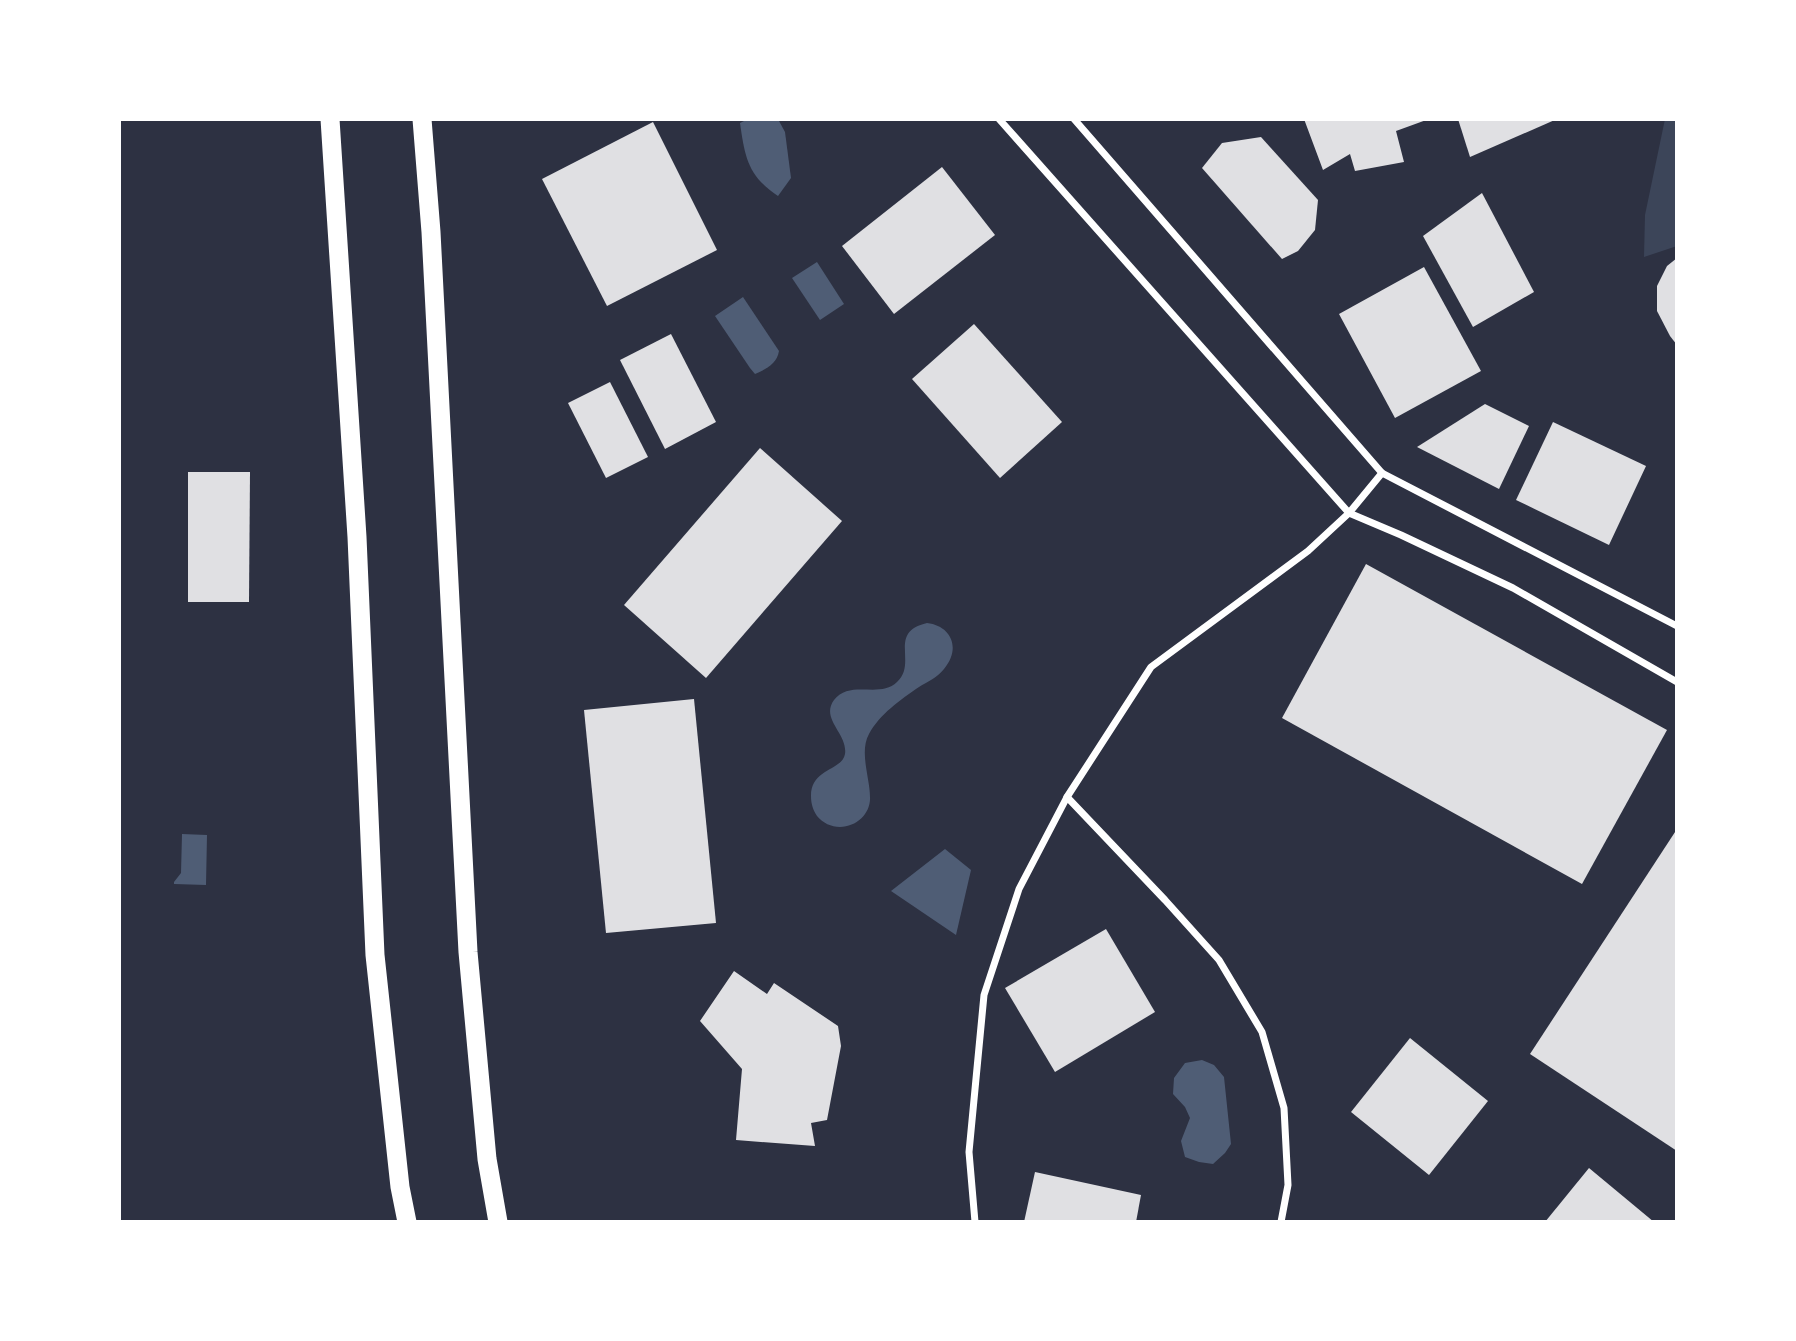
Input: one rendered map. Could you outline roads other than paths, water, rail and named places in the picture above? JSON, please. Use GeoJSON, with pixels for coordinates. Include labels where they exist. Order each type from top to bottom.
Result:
{"type":"FeatureCollection","features":[{"type":"Feature","properties":{"kind":"highway"},"geometry":{"type":"LineString","coordinates":[[330,119],[357,537],[375,955],[400,1187],[407,1222]]}},
{"type":"Feature","properties":{"kind":"highway"},"geometry":{"type":"LineString","coordinates":[[422,119],[431,232],[468,952],[486,1159],[498,1222]]}},
{"type":"Feature","properties":{"kind":"street"},"geometry":{"type":"LineString","coordinates":[[999,119],[1349,513],[1513,588],[1677,682]]}},
{"type":"Feature","properties":{"kind":"street"},"geometry":{"type":"LineString","coordinates":[[1074,119],[1382,474],[1677,626]]}},
{"type":"Feature","properties":{"kind":"street"},"geometry":{"type":"LineString","coordinates":[[975,1222],[969,1152],[984,995],[1019,889],[1067,797],[1151,667],[1308,551],[1349,513],[1382,474]]}},
{"type":"Feature","properties":{"kind":"street"},"geometry":{"type":"LineString","coordinates":[[1067,797],[1219,960],[1262,1032],[1284,1108],[1288,1185],[1281,1222]]}}]}
